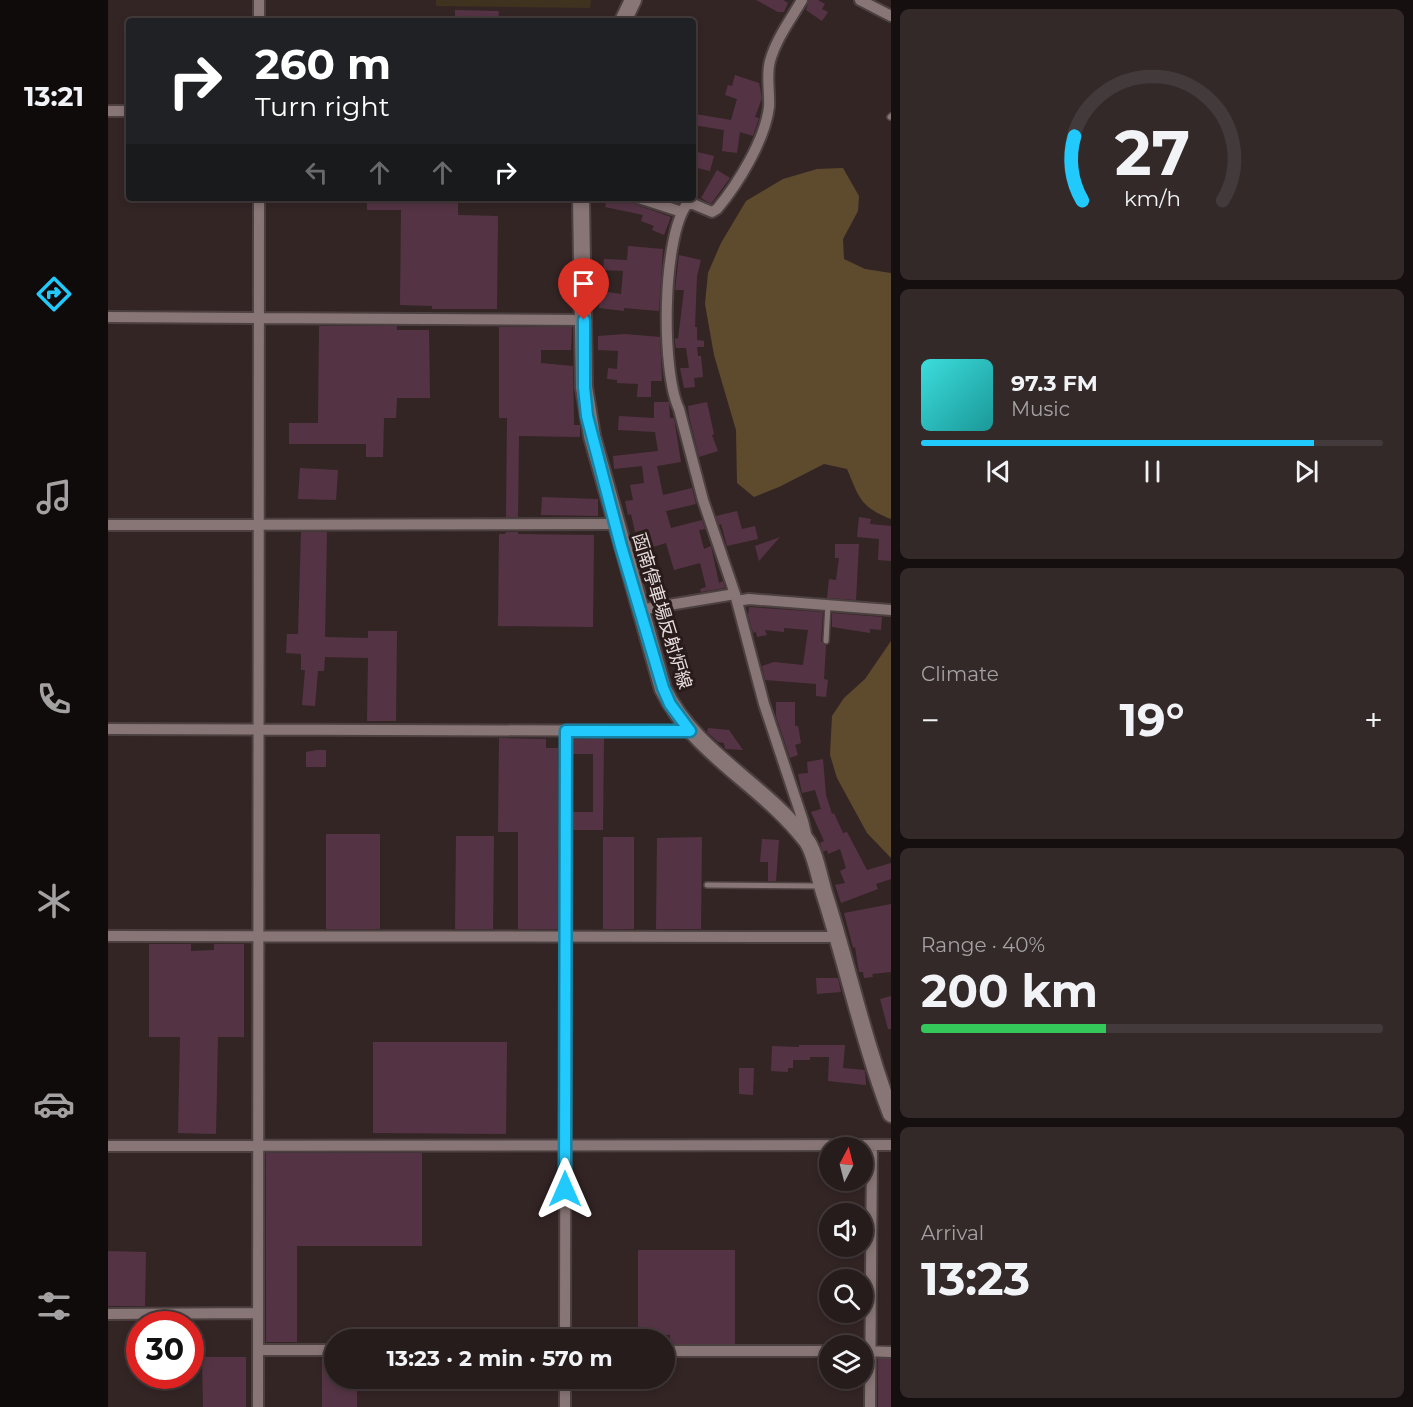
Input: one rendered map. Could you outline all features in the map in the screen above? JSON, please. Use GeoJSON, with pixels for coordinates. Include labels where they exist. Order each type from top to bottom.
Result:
{"type":"FeatureCollection","features":[{"type":"Feature","properties":{"kind":"main road"},"geometry":{"type":"LineString","coordinates":[[624,18],[633,0]]}},
{"type":"Feature","properties":{"kind":"main road","name":"函南停車場反射炉線"},"geometry":{"type":"LineString","coordinates":[[581,201],[584,387],[587,416],[615,525],[663,688],[670,704],[690,731],[766,798],[807,841],[838,937],[879,1082],[891,1114]]}},
{"type":"Feature","properties":{"kind":"street"},"geometry":{"type":"LineString","coordinates":[[260,0],[260,18]]}},
{"type":"Feature","properties":{"kind":"street"},"geometry":{"type":"LineString","coordinates":[[802,0],[774,48],[769,64],[768,109],[761,138],[750,160],[717,209],[712,212],[693,204],[687,204],[682,212],[670,251],[668,311],[670,380],[703,500],[736,598],[764,704],[803,821],[807,841]]}},
{"type":"Feature","properties":{"kind":"street"},"geometry":{"type":"LineString","coordinates":[[860,0],[891,16]]}},
{"type":"Feature","properties":{"kind":"street"},"geometry":{"type":"LineString","coordinates":[[108,111],[126,111]]}},
{"type":"Feature","properties":{"kind":"street"},"geometry":{"type":"LineString","coordinates":[[258,1407],[259,201]]}},
{"type":"Feature","properties":{"kind":"street"},"geometry":{"type":"LineString","coordinates":[[648,201],[682,212]]}},
{"type":"Feature","properties":{"kind":"street"},"geometry":{"type":"LineString","coordinates":[[108,317],[584,320]]}},
{"type":"Feature","properties":{"kind":"street"},"geometry":{"type":"LineString","coordinates":[[108,525],[615,525]]}},
{"type":"Feature","properties":{"kind":"street"},"geometry":{"type":"LineString","coordinates":[[639,610],[736,598],[891,610]]}},
{"type":"Feature","properties":{"kind":"street"},"geometry":{"type":"LineString","coordinates":[[108,729],[690,731]]}},
{"type":"Feature","properties":{"kind":"street"},"geometry":{"type":"LineString","coordinates":[[565,1329],[566,731]]}},
{"type":"Feature","properties":{"kind":"street"},"geometry":{"type":"LineString","coordinates":[[108,936],[838,937]]}},
{"type":"Feature","properties":{"kind":"street"},"geometry":{"type":"LineString","coordinates":[[108,1146],[819,1145]]}},
{"type":"Feature","properties":{"kind":"street"},"geometry":{"type":"LineString","coordinates":[[873,1145],[891,1146]]}},
{"type":"Feature","properties":{"kind":"street"},"geometry":{"type":"LineString","coordinates":[[866,1335],[871,1191]]}},
{"type":"Feature","properties":{"kind":"street"},"geometry":{"type":"LineString","coordinates":[[108,1314],[258,1313]]}},
{"type":"Feature","properties":{"kind":"street"},"geometry":{"type":"LineString","coordinates":[[258,1350],[324,1350]]}},
{"type":"Feature","properties":{"kind":"street"},"geometry":{"type":"LineString","coordinates":[[675,1351],[819,1351]]}},
{"type":"Feature","properties":{"kind":"street"},"geometry":{"type":"LineString","coordinates":[[873,1351],[891,1352]]}},
{"type":"Feature","properties":{"kind":"street"},"geometry":{"type":"LineString","coordinates":[[565,1389],[565,1407]]}},
{"type":"Feature","properties":{"kind":"street"},"geometry":{"type":"LineString","coordinates":[[869,1389],[870,1407]]}},
{"type":"Feature","properties":{"kind":"lane"},"geometry":{"type":"LineString","coordinates":[[826,641],[828,604]]}},
{"type":"Feature","properties":{"kind":"lane"},"geometry":{"type":"LineString","coordinates":[[707,885],[821,886]]}},
{"type":"Feature","properties":{"kind":"shaded area"},"geometry":{"type":"Polygon","coordinates":[[[436,0],[591,0],[590,8],[436,6],[436,0]]]}},
{"type":"Feature","properties":{"kind":"shaded area"},"geometry":{"type":"Polygon","coordinates":[[[843,168],[859,196],[858,211],[843,239],[844,259],[865,269],[891,273],[891,519],[873,510],[862,500],[847,469],[824,464],[754,497],[737,483],[736,430],[714,355],[705,304],[708,273],[721,243],[746,201],[783,179],[817,169],[843,168]]]}},
{"type":"Feature","properties":{"kind":"shaded area"},"geometry":{"type":"Polygon","coordinates":[[[891,641],[891,858],[867,833],[837,778],[830,755],[832,716],[844,698],[865,679],[891,641]]]}},
{"type":"Feature","properties":{"kind":"building"},"geometry":{"type":"Polygon","coordinates":[[[756,0],[783,0],[788,3],[784,12],[778,12],[756,0]]]}},
{"type":"Feature","properties":{"kind":"building"},"geometry":{"type":"Polygon","coordinates":[[[809,0],[818,0],[825,4],[822,9],[828,12],[822,21],[806,10],[809,0]]]}},
{"type":"Feature","properties":{"kind":"building"},"geometry":{"type":"Polygon","coordinates":[[[455,10],[499,11],[498,18],[455,18],[455,10]]]}},
{"type":"Feature","properties":{"kind":"building"},"geometry":{"type":"Polygon","coordinates":[[[735,75],[759,83],[762,98],[755,117],[759,118],[753,136],[740,132],[737,153],[722,151],[724,130],[696,125],[696,114],[731,120],[737,99],[725,95],[728,85],[732,86],[735,75]]]}},
{"type":"Feature","properties":{"kind":"building"},"geometry":{"type":"Polygon","coordinates":[[[696,152],[714,156],[710,171],[696,168],[696,152]]]}},
{"type":"Feature","properties":{"kind":"building"},"geometry":{"type":"Polygon","coordinates":[[[717,170],[730,178],[711,204],[701,198],[717,170]]]}},
{"type":"Feature","properties":{"kind":"building"},"geometry":{"type":"Polygon","coordinates":[[[367,201],[458,201],[458,215],[498,216],[497,309],[432,309],[432,306],[400,305],[401,210],[367,210],[367,201]]]}},
{"type":"Feature","properties":{"kind":"building"},"geometry":{"type":"Polygon","coordinates":[[[606,201],[632,201],[637,205],[671,217],[664,235],[652,230],[654,226],[641,221],[643,215],[605,207],[606,201]]]}},
{"type":"Feature","properties":{"kind":"building"},"geometry":{"type":"Polygon","coordinates":[[[628,246],[663,249],[659,311],[599,308],[601,291],[621,294],[623,271],[603,270],[604,259],[627,260],[628,246]]]}},
{"type":"Feature","properties":{"kind":"building"},"geometry":{"type":"Polygon","coordinates":[[[679,255],[701,260],[697,276],[695,327],[697,327],[697,340],[704,341],[704,347],[697,347],[698,356],[701,356],[703,377],[694,378],[695,387],[684,388],[680,368],[689,368],[686,348],[676,348],[675,342],[675,338],[678,339],[684,290],[675,290],[679,255]]]}},
{"type":"Feature","properties":{"kind":"building"},"geometry":{"type":"Polygon","coordinates":[[[319,326],[397,326],[397,330],[429,330],[430,398],[397,398],[396,418],[384,418],[383,457],[366,457],[366,444],[289,444],[289,423],[318,423],[319,326]]]}},
{"type":"Feature","properties":{"kind":"building"},"geometry":{"type":"Polygon","coordinates":[[[499,327],[572,327],[571,350],[541,350],[541,363],[573,366],[574,425],[580,425],[580,437],[519,436],[518,517],[506,517],[507,418],[499,418],[499,327]]]}},
{"type":"Feature","properties":{"kind":"building"},"geometry":{"type":"Polygon","coordinates":[[[625,334],[660,337],[662,381],[651,381],[651,397],[637,397],[638,384],[617,383],[617,380],[607,379],[608,368],[617,369],[618,351],[598,350],[598,336],[625,334]]]}},
{"type":"Feature","properties":{"kind":"building"},"geometry":{"type":"Polygon","coordinates":[[[654,402],[669,402],[670,418],[674,418],[681,462],[657,466],[663,495],[692,488],[696,504],[666,511],[671,528],[702,520],[705,529],[699,530],[704,549],[711,546],[719,583],[723,581],[725,588],[701,592],[700,589],[706,587],[700,563],[674,570],[666,543],[653,547],[647,529],[635,532],[631,514],[628,515],[625,501],[633,500],[630,485],[644,483],[642,466],[614,469],[613,456],[658,451],[655,432],[618,430],[619,416],[654,418],[654,402]]]}},
{"type":"Feature","properties":{"kind":"building"},"geometry":{"type":"Polygon","coordinates":[[[707,402],[714,434],[712,435],[718,451],[699,457],[688,406],[707,402]]]}},
{"type":"Feature","properties":{"kind":"building"},"geometry":{"type":"Polygon","coordinates":[[[300,468],[338,470],[336,500],[298,499],[300,468]]]}},
{"type":"Feature","properties":{"kind":"building"},"geometry":{"type":"Polygon","coordinates":[[[542,497],[598,499],[598,516],[541,515],[542,497]]]}},
{"type":"Feature","properties":{"kind":"building"},"geometry":{"type":"Polygon","coordinates":[[[737,511],[742,529],[755,526],[758,539],[727,546],[721,524],[719,525],[716,516],[737,511]]]}},
{"type":"Feature","properties":{"kind":"building"},"geometry":{"type":"Polygon","coordinates":[[[859,517],[871,519],[870,524],[891,526],[891,561],[878,560],[879,539],[857,537],[859,517]]]}},
{"type":"Feature","properties":{"kind":"building"},"geometry":{"type":"Polygon","coordinates":[[[301,532],[327,532],[325,637],[368,638],[368,631],[397,631],[396,721],[367,721],[368,658],[325,657],[324,671],[318,671],[315,706],[302,705],[305,670],[301,670],[301,654],[286,653],[287,634],[298,634],[301,532]]]}},
{"type":"Feature","properties":{"kind":"building"},"geometry":{"type":"Polygon","coordinates":[[[506,532],[594,535],[593,627],[498,626],[499,534],[506,532]]]}},
{"type":"Feature","properties":{"kind":"building"},"geometry":{"type":"Polygon","coordinates":[[[780,537],[759,561],[755,546],[780,537]]]}},
{"type":"Feature","properties":{"kind":"building"},"geometry":{"type":"Polygon","coordinates":[[[835,544],[859,544],[856,600],[827,598],[829,579],[836,580],[839,558],[835,558],[835,544]]]}},
{"type":"Feature","properties":{"kind":"building"},"geometry":{"type":"Polygon","coordinates":[[[749,607],[823,612],[821,641],[826,646],[824,679],[828,680],[826,697],[816,696],[816,684],[765,680],[762,666],[774,662],[803,665],[808,630],[784,628],[784,632],[765,630],[767,635],[757,637],[756,632],[753,633],[748,615],[749,607]]]}},
{"type":"Feature","properties":{"kind":"building"},"geometry":{"type":"Polygon","coordinates":[[[832,613],[882,617],[881,630],[870,629],[870,633],[832,627],[832,613]]]}},
{"type":"Feature","properties":{"kind":"building"},"geometry":{"type":"Polygon","coordinates":[[[668,616],[671,628],[658,631],[654,619],[668,616]]]}},
{"type":"Feature","properties":{"kind":"building"},"geometry":{"type":"Polygon","coordinates":[[[776,702],[795,702],[795,726],[798,726],[801,743],[795,745],[798,755],[790,758],[776,716],[776,702]]]}},
{"type":"Feature","properties":{"kind":"building"},"geometry":{"type":"Polygon","coordinates":[[[708,728],[729,730],[743,750],[725,749],[724,743],[718,742],[707,732],[708,728]]]}},
{"type":"Feature","properties":{"kind":"building"},"geometry":{"type":"Polygon","coordinates":[[[499,738],[546,739],[546,748],[558,748],[558,929],[518,929],[518,832],[498,832],[499,738]]]}},
{"type":"Feature","properties":{"kind":"building"},"geometry":{"type":"Polygon","coordinates":[[[604,738],[603,830],[573,830],[573,812],[593,812],[593,754],[573,754],[573,739],[604,738]]]}},
{"type":"Feature","properties":{"kind":"building"},"geometry":{"type":"Polygon","coordinates":[[[326,750],[326,767],[306,767],[306,752],[326,750]]]}},
{"type":"Feature","properties":{"kind":"building"},"geometry":{"type":"Polygon","coordinates":[[[823,759],[826,795],[832,814],[834,813],[843,833],[847,832],[867,870],[891,863],[891,879],[876,884],[878,889],[841,903],[835,885],[845,883],[840,871],[846,868],[840,849],[828,854],[827,850],[823,852],[820,843],[824,841],[811,812],[821,809],[815,790],[802,793],[798,774],[808,773],[807,762],[823,759]]]}},
{"type":"Feature","properties":{"kind":"building"},"geometry":{"type":"Polygon","coordinates":[[[326,834],[380,834],[380,929],[326,929],[326,834]]]}},
{"type":"Feature","properties":{"kind":"building"},"geometry":{"type":"Polygon","coordinates":[[[456,836],[494,836],[493,929],[455,929],[456,836]]]}},
{"type":"Feature","properties":{"kind":"building"},"geometry":{"type":"Polygon","coordinates":[[[603,837],[634,837],[634,929],[603,929],[603,837]]]}},
{"type":"Feature","properties":{"kind":"building"},"geometry":{"type":"Polygon","coordinates":[[[702,837],[701,929],[656,929],[657,838],[702,837]]]}},
{"type":"Feature","properties":{"kind":"building"},"geometry":{"type":"Polygon","coordinates":[[[762,839],[779,840],[776,881],[768,881],[768,862],[760,862],[762,839]]]}},
{"type":"Feature","properties":{"kind":"building"},"geometry":{"type":"Polygon","coordinates":[[[891,904],[891,972],[872,974],[873,977],[864,978],[863,972],[859,972],[855,947],[853,948],[844,913],[891,904]]]}},
{"type":"Feature","properties":{"kind":"building"},"geometry":{"type":"Polygon","coordinates":[[[149,944],[191,944],[191,951],[214,950],[214,944],[244,944],[244,1037],[218,1037],[216,1134],[178,1133],[180,1037],[149,1037],[149,944]]]}},
{"type":"Feature","properties":{"kind":"building"},"geometry":{"type":"Polygon","coordinates":[[[816,978],[838,978],[841,992],[817,994],[816,978]]]}},
{"type":"Feature","properties":{"kind":"building"},"geometry":{"type":"Polygon","coordinates":[[[891,996],[891,1029],[888,1029],[880,999],[891,996]]]}},
{"type":"Feature","properties":{"kind":"building"},"geometry":{"type":"Polygon","coordinates":[[[373,1042],[507,1042],[506,1134],[373,1133],[373,1042]]]}},
{"type":"Feature","properties":{"kind":"building"},"geometry":{"type":"Polygon","coordinates":[[[799,1045],[845,1045],[843,1068],[865,1070],[866,1085],[828,1081],[829,1057],[793,1060],[793,1068],[788,1068],[788,1072],[771,1071],[772,1046],[799,1047],[799,1045]]]}},
{"type":"Feature","properties":{"kind":"building"},"geometry":{"type":"Polygon","coordinates":[[[739,1068],[754,1068],[753,1095],[739,1094],[739,1068]]]}},
{"type":"Feature","properties":{"kind":"building"},"geometry":{"type":"Polygon","coordinates":[[[266,1153],[422,1153],[422,1246],[297,1246],[297,1342],[266,1342],[266,1153]]]}},
{"type":"Feature","properties":{"kind":"building"},"geometry":{"type":"Polygon","coordinates":[[[638,1250],[735,1250],[735,1344],[675,1344],[675,1329],[638,1329],[638,1250]]]}},
{"type":"Feature","properties":{"kind":"building"},"geometry":{"type":"Polygon","coordinates":[[[108,1251],[146,1252],[145,1306],[108,1306],[108,1251]]]}},
{"type":"Feature","properties":{"kind":"building"},"geometry":{"type":"Polygon","coordinates":[[[204,1357],[246,1357],[246,1407],[203,1407],[204,1357]]]}},
{"type":"Feature","properties":{"kind":"building"},"geometry":{"type":"Polygon","coordinates":[[[322,1358],[324,1358],[324,1389],[357,1389],[357,1407],[322,1407],[322,1358]]]}},
{"type":"Feature","properties":{"kind":"building"},"geometry":{"type":"Polygon","coordinates":[[[878,1359],[891,1359],[891,1407],[878,1407],[878,1359]]]}},
{"type":"Feature","properties":{"kind":"route"},"geometry":{"type":"LineString","coordinates":[[565,1189],[566,731],[690,731],[670,704],[663,688],[633,589],[592,436],[584,387],[584,320]]}}]}
